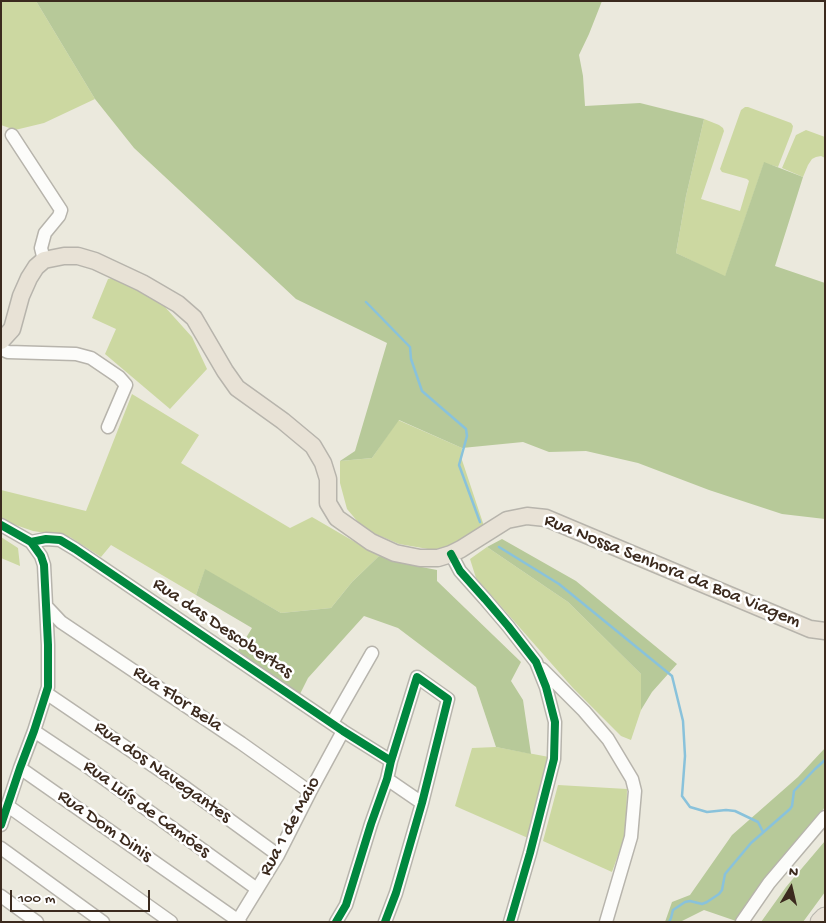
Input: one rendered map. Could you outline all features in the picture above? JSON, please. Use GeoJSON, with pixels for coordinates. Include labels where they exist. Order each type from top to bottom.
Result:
{"type":"FeatureCollection","features":[{"type":"Feature","properties":{"kind":"highway"},"geometry":{"type":"LineString","coordinates":[[820,922],[825,917]]}},
{"type":"Feature","properties":{"kind":"main road","name":"Rua Nossa Senhora da Boa Viagem"},"geometry":{"type":"LineString","coordinates":[[44,260],[64,256],[78,256],[95,261],[142,283],[178,304],[194,318],[237,388],[313,446],[323,462],[328,479],[328,503],[337,518],[371,542],[395,553],[420,558],[438,558],[451,554],[507,520],[527,516],[546,518],[810,629],[825,631]]}},
{"type":"Feature","properties":{"kind":"main road"},"geometry":{"type":"LineString","coordinates":[[1,341],[12,329],[29,278],[36,267],[44,260]]}},
{"type":"Feature","properties":{"kind":"street"},"geometry":{"type":"LineString","coordinates":[[12,135],[61,210],[59,216],[45,233],[41,248],[44,260]]}},
{"type":"Feature","properties":{"kind":"street"},"geometry":{"type":"LineString","coordinates":[[1,349],[8,352],[76,354],[91,358],[119,377],[126,385],[108,427]]}},
{"type":"Feature","properties":{"kind":"street"},"geometry":{"type":"LineString","coordinates":[[1,525],[31,542],[41,556],[44,565],[48,686],[1,825]]}},
{"type":"Feature","properties":{"kind":"street","name":"Rua das Descobertas"},"geometry":{"type":"LineString","coordinates":[[31,542],[46,539],[60,540],[75,549],[343,731],[391,761]]}},
{"type":"Feature","properties":{"kind":"street"},"geometry":{"type":"LineString","coordinates":[[451,554],[460,571],[536,662],[584,711],[608,739],[632,779],[635,791],[631,836],[606,922]]}},
{"type":"Feature","properties":{"kind":"street","name":"Rua Flor Bela"},"geometry":{"type":"LineString","coordinates":[[46,606],[60,622],[241,743],[310,792]]}},
{"type":"Feature","properties":{"kind":"street"},"geometry":{"type":"LineString","coordinates":[[332,723],[372,654]]}},
{"type":"Feature","properties":{"kind":"street"},"geometry":{"type":"LineString","coordinates":[[510,922],[554,759],[555,722],[546,687],[536,662]]}},
{"type":"Feature","properties":{"kind":"street"},"geometry":{"type":"LineString","coordinates":[[336,922],[346,905],[387,779],[417,677],[448,699],[422,803],[396,894],[385,922]]}},
{"type":"Feature","properties":{"kind":"street","name":"Rua dos Navegantes"},"geometry":{"type":"LineString","coordinates":[[46,693],[186,788],[278,855]]}},
{"type":"Feature","properties":{"kind":"street","name":"Rua Luís de Camões"},"geometry":{"type":"LineString","coordinates":[[34,731],[85,765],[257,889]]}},
{"type":"Feature","properties":{"kind":"street","name":"Rua 1 de Maio"},"geometry":{"type":"LineString","coordinates":[[238,921],[278,855],[343,731]]}},
{"type":"Feature","properties":{"kind":"street","name":"Rua Dom Dinis"},"geometry":{"type":"LineString","coordinates":[[20,768],[238,921]]}},
{"type":"Feature","properties":{"kind":"street"},"geometry":{"type":"LineString","coordinates":[[387,779],[422,803]]}},
{"type":"Feature","properties":{"kind":"street"},"geometry":{"type":"LineString","coordinates":[[8,806],[171,922]]}},
{"type":"Feature","properties":{"kind":"street"},"geometry":{"type":"LineString","coordinates":[[742,922],[769,883],[825,817]]}},
{"type":"Feature","properties":{"kind":"street"},"geometry":{"type":"LineString","coordinates":[[1,848],[103,922]]}},
{"type":"Feature","properties":{"kind":"street"},"geometry":{"type":"LineString","coordinates":[[1,896],[37,922]]}},
{"type":"Feature","properties":{"kind":"green space"},"geometry":{"type":"Polygon","coordinates":[[[1,1],[36,1],[95,99],[44,123],[15,130],[1,125],[1,1]]]}},
{"type":"Feature","properties":{"kind":"green space"},"geometry":{"type":"Polygon","coordinates":[[[36,1],[602,1],[579,55],[583,76],[585,106],[640,103],[704,119],[686,196],[676,253],[725,276],[764,162],[803,177],[775,266],[825,283],[825,519],[782,514],[709,490],[638,463],[586,451],[549,452],[523,442],[462,448],[399,420],[372,458],[340,461],[355,451],[387,343],[296,299],[134,148],[95,99],[36,1]]]}},
{"type":"Feature","properties":{"kind":"green space"},"geometry":{"type":"Polygon","coordinates":[[[745,107],[791,123],[793,126],[778,167],[764,163],[725,277],[676,253],[686,196],[704,119],[719,125],[724,131],[701,199],[740,211],[749,181],[722,172],[720,169],[741,110],[745,107]]]}},
{"type":"Feature","properties":{"kind":"green space"},"geometry":{"type":"Polygon","coordinates":[[[806,130],[825,137],[825,158],[821,156],[812,159],[803,177],[782,168],[796,135],[806,130]]]}},
{"type":"Feature","properties":{"kind":"green space"},"geometry":{"type":"Polygon","coordinates":[[[116,277],[165,307],[192,337],[207,369],[170,409],[105,354],[116,329],[92,318],[108,279],[116,277]]]}},
{"type":"Feature","properties":{"kind":"green space"},"geometry":{"type":"Polygon","coordinates":[[[132,394],[199,435],[181,463],[290,528],[312,517],[379,556],[352,582],[331,608],[281,613],[205,570],[196,595],[111,545],[101,557],[70,537],[33,531],[1,520],[1,490],[86,511],[132,394]]]}},
{"type":"Feature","properties":{"kind":"green space"},"geometry":{"type":"Polygon","coordinates":[[[398,420],[462,448],[461,457],[484,526],[446,548],[434,550],[399,544],[364,529],[347,509],[340,483],[340,461],[372,458],[398,420]]]}},
{"type":"Feature","properties":{"kind":"green space"},"geometry":{"type":"Polygon","coordinates":[[[1,537],[18,548],[20,566],[1,558],[1,537]]]}},
{"type":"Feature","properties":{"kind":"green space"},"geometry":{"type":"Polygon","coordinates":[[[502,539],[576,581],[677,664],[652,692],[641,710],[641,674],[568,602],[487,547],[502,539]]]}},
{"type":"Feature","properties":{"kind":"green space"},"geometry":{"type":"Polygon","coordinates":[[[487,547],[568,602],[641,674],[641,710],[631,740],[621,736],[573,688],[476,578],[470,559],[487,547]]]}},
{"type":"Feature","properties":{"kind":"green space"},"geometry":{"type":"Polygon","coordinates":[[[379,556],[437,570],[437,581],[521,662],[511,681],[523,700],[531,754],[496,747],[476,687],[398,628],[364,616],[308,678],[299,696],[238,651],[252,628],[196,595],[205,569],[281,613],[331,608],[352,582],[379,556]]]}},
{"type":"Feature","properties":{"kind":"green space"},"geometry":{"type":"Polygon","coordinates":[[[496,747],[549,757],[528,838],[455,806],[472,748],[496,747]]]}},
{"type":"Feature","properties":{"kind":"green space"},"geometry":{"type":"Polygon","coordinates":[[[825,748],[825,807],[736,921],[704,910],[680,922],[665,922],[672,902],[690,895],[732,835],[798,777],[825,748]]]}},
{"type":"Feature","properties":{"kind":"green space"},"geometry":{"type":"Polygon","coordinates":[[[558,785],[627,789],[626,833],[612,872],[543,841],[558,785]]]}},
{"type":"Feature","properties":{"kind":"green space"},"geometry":{"type":"Polygon","coordinates":[[[825,841],[825,892],[803,922],[761,922],[786,887],[825,841]]]}},
{"type":"Feature","properties":{"kind":"waterway"},"geometry":{"type":"LineString","coordinates":[[366,302],[410,347],[411,359],[422,391],[466,429],[467,436],[459,465],[480,522]]}},
{"type":"Feature","properties":{"kind":"waterway"},"geometry":{"type":"LineString","coordinates":[[499,547],[559,584],[672,676],[683,721],[685,756],[682,796],[690,807],[707,812],[735,811],[758,822],[763,832]]}},
{"type":"Feature","properties":{"kind":"waterway"},"geometry":{"type":"LineString","coordinates":[[669,922],[673,910],[685,902],[690,901],[702,904],[719,894],[722,890],[725,874],[751,843],[790,809],[794,791],[825,760]]}},
{"type":"Feature","properties":{"kind":"cycle path"},"geometry":{"type":"LineString","coordinates":[[1,525],[31,542],[41,556],[44,565],[48,645],[48,687],[1,825]]}},
{"type":"Feature","properties":{"kind":"cycle path"},"geometry":{"type":"LineString","coordinates":[[31,542],[46,539],[60,540],[75,549],[343,731],[391,761]]}},
{"type":"Feature","properties":{"kind":"cycle path"},"geometry":{"type":"LineString","coordinates":[[451,554],[460,571],[508,626],[536,662],[546,687],[555,722],[554,759],[510,922]]}},
{"type":"Feature","properties":{"kind":"cycle path"},"geometry":{"type":"LineString","coordinates":[[336,922],[346,905],[387,779],[417,677],[448,699],[422,803],[396,893],[385,922]]}}]}
